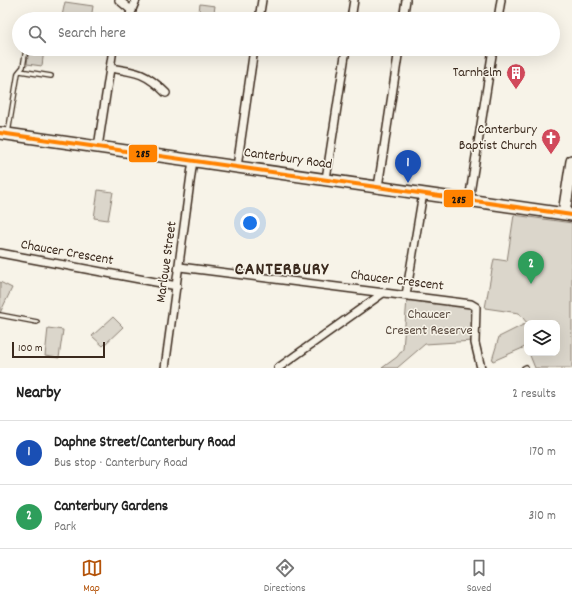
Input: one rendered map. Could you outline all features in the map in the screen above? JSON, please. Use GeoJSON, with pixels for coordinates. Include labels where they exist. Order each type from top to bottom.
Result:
{"type":"FeatureCollection","features":[{"type":"Feature","properties":{"kind":"main road","name":"Canterbury Road"},"geometry":{"type":"LineString","coordinates":[[4,134],[568,214]]}},
{"type":"Feature","properties":{"kind":"main road"},"geometry":{"type":"LineString","coordinates":[[568,214],[572,161]]}},
{"type":"Feature","properties":{"kind":"street"},"geometry":{"type":"LineString","coordinates":[[119,0],[132,10],[136,0]]}},
{"type":"Feature","properties":{"kind":"street"},"geometry":{"type":"LineString","coordinates":[[260,12],[262,0]]}},
{"type":"Feature","properties":{"kind":"street"},"geometry":{"type":"LineString","coordinates":[[352,12],[354,0]]}},
{"type":"Feature","properties":{"kind":"street"},"geometry":{"type":"LineString","coordinates":[[404,12],[406,0]]}},
{"type":"Feature","properties":{"kind":"street"},"geometry":{"type":"LineString","coordinates":[[499,12],[501,0]]}},
{"type":"Feature","properties":{"kind":"street"},"geometry":{"type":"LineString","coordinates":[[98,147],[112,56]]}},
{"type":"Feature","properties":{"kind":"street"},"geometry":{"type":"LineString","coordinates":[[237,166],[253,56]]}},
{"type":"Feature","properties":{"kind":"street"},"geometry":{"type":"LineString","coordinates":[[326,179],[345,56]]}},
{"type":"Feature","properties":{"kind":"street"},"geometry":{"type":"LineString","coordinates":[[378,187],[398,56]]}},
{"type":"Feature","properties":{"kind":"street"},"geometry":{"type":"LineString","coordinates":[[469,200],[492,56]]}},
{"type":"Feature","properties":{"kind":"street"},"geometry":{"type":"LineString","coordinates":[[110,68],[139,72],[154,81],[166,93]]}},
{"type":"Feature","properties":{"kind":"street","name":"Marlowe Street"},"geometry":{"type":"LineString","coordinates":[[165,368],[180,267],[193,160]]}},
{"type":"Feature","properties":{"kind":"street"},"geometry":{"type":"LineString","coordinates":[[406,295],[423,193]]}},
{"type":"Feature","properties":{"kind":"street","name":"Chaucer Crescent"},"geometry":{"type":"LineString","coordinates":[[0,253],[177,286]]}},
{"type":"Feature","properties":{"kind":"street","name":"Chaucer Crescent"},"geometry":{"type":"LineString","coordinates":[[180,267],[475,305],[475,343],[481,368]]}},
{"type":"Feature","properties":{"kind":"street"},"geometry":{"type":"LineString","coordinates":[[278,368],[383,293]]}},
{"type":"Feature","properties":{"kind":"lane"},"geometry":{"type":"LineString","coordinates":[[4,134],[25,56]]}},
{"type":"Feature","properties":{"kind":"lane"},"geometry":{"type":"LineString","coordinates":[[20,71],[50,76]]}},
{"type":"Feature","properties":{"kind":"lane"},"geometry":{"type":"LineString","coordinates":[[0,315],[36,322]]}},
{"type":"Feature","properties":{"kind":"green space"},"geometry":{"type":"Polygon","coordinates":[[[65,2],[93,6],[92,12],[63,12],[65,2]]]}},
{"type":"Feature","properties":{"kind":"green space"},"geometry":{"type":"Polygon","coordinates":[[[200,4],[215,6],[214,12],[199,12],[200,4]]]}},
{"type":"Feature","properties":{"kind":"green space"},"geometry":{"type":"Polygon","coordinates":[[[28,56],[43,56],[42,66],[27,64],[28,56]]]}},
{"type":"Feature","properties":{"kind":"green space"},"geometry":{"type":"Polygon","coordinates":[[[98,190],[113,192],[108,220],[94,218],[98,190]]]}},
{"type":"Feature","properties":{"kind":"green space"},"geometry":{"type":"Polygon","coordinates":[[[514,215],[572,223],[572,368],[535,368],[530,356],[560,356],[560,320],[525,320],[519,313],[485,308],[494,259],[507,261],[514,215]]]}},
{"type":"Feature","properties":{"kind":"green space"},"geometry":{"type":"Polygon","coordinates":[[[0,282],[12,288],[0,313],[0,282]]]}},
{"type":"Feature","properties":{"kind":"green space","name":"Chaucer Cresent Reserve"},"geometry":{"type":"Polygon","coordinates":[[[407,299],[474,309],[473,341],[425,344],[397,368],[382,368],[397,357],[403,349],[407,299]]]}},
{"type":"Feature","properties":{"kind":"green space"},"geometry":{"type":"Polygon","coordinates":[[[113,317],[123,327],[103,346],[92,336],[113,317]]]}},
{"type":"Feature","properties":{"kind":"green space"},"geometry":{"type":"Polygon","coordinates":[[[524,324],[524,347],[493,361],[492,360],[499,337],[524,324]]]}},
{"type":"Feature","properties":{"kind":"green space"},"geometry":{"type":"Polygon","coordinates":[[[48,328],[63,330],[59,358],[45,356],[48,328]]]}},
{"type":"Feature","properties":{"kind":"transit line","name":"285"},"geometry":{"type":"LineString","coordinates":[[0,133],[572,215]]}},
{"type":"Feature","properties":{"kind":"place","name":"Tarnhelm"},"geometry":{"type":"Point","coordinates":[516,90]}},
{"type":"Feature","properties":{"kind":"place","name":"Canterbury Baptist Church"},"geometry":{"type":"Point","coordinates":[551,155]}},
{"type":"Feature","properties":{"kind":"place","name":"Daphne Street/Canterbury Road"},"geometry":{"type":"Point","coordinates":[408,183]}},
{"type":"Feature","properties":{"kind":"place","name":"Canterbury Gardens"},"geometry":{"type":"Point","coordinates":[531,284]}},
{"type":"Feature","properties":{"kind":"district","name":"CANTERBURY"},"geometry":{"type":"Point","coordinates":[282,270]}}]}
